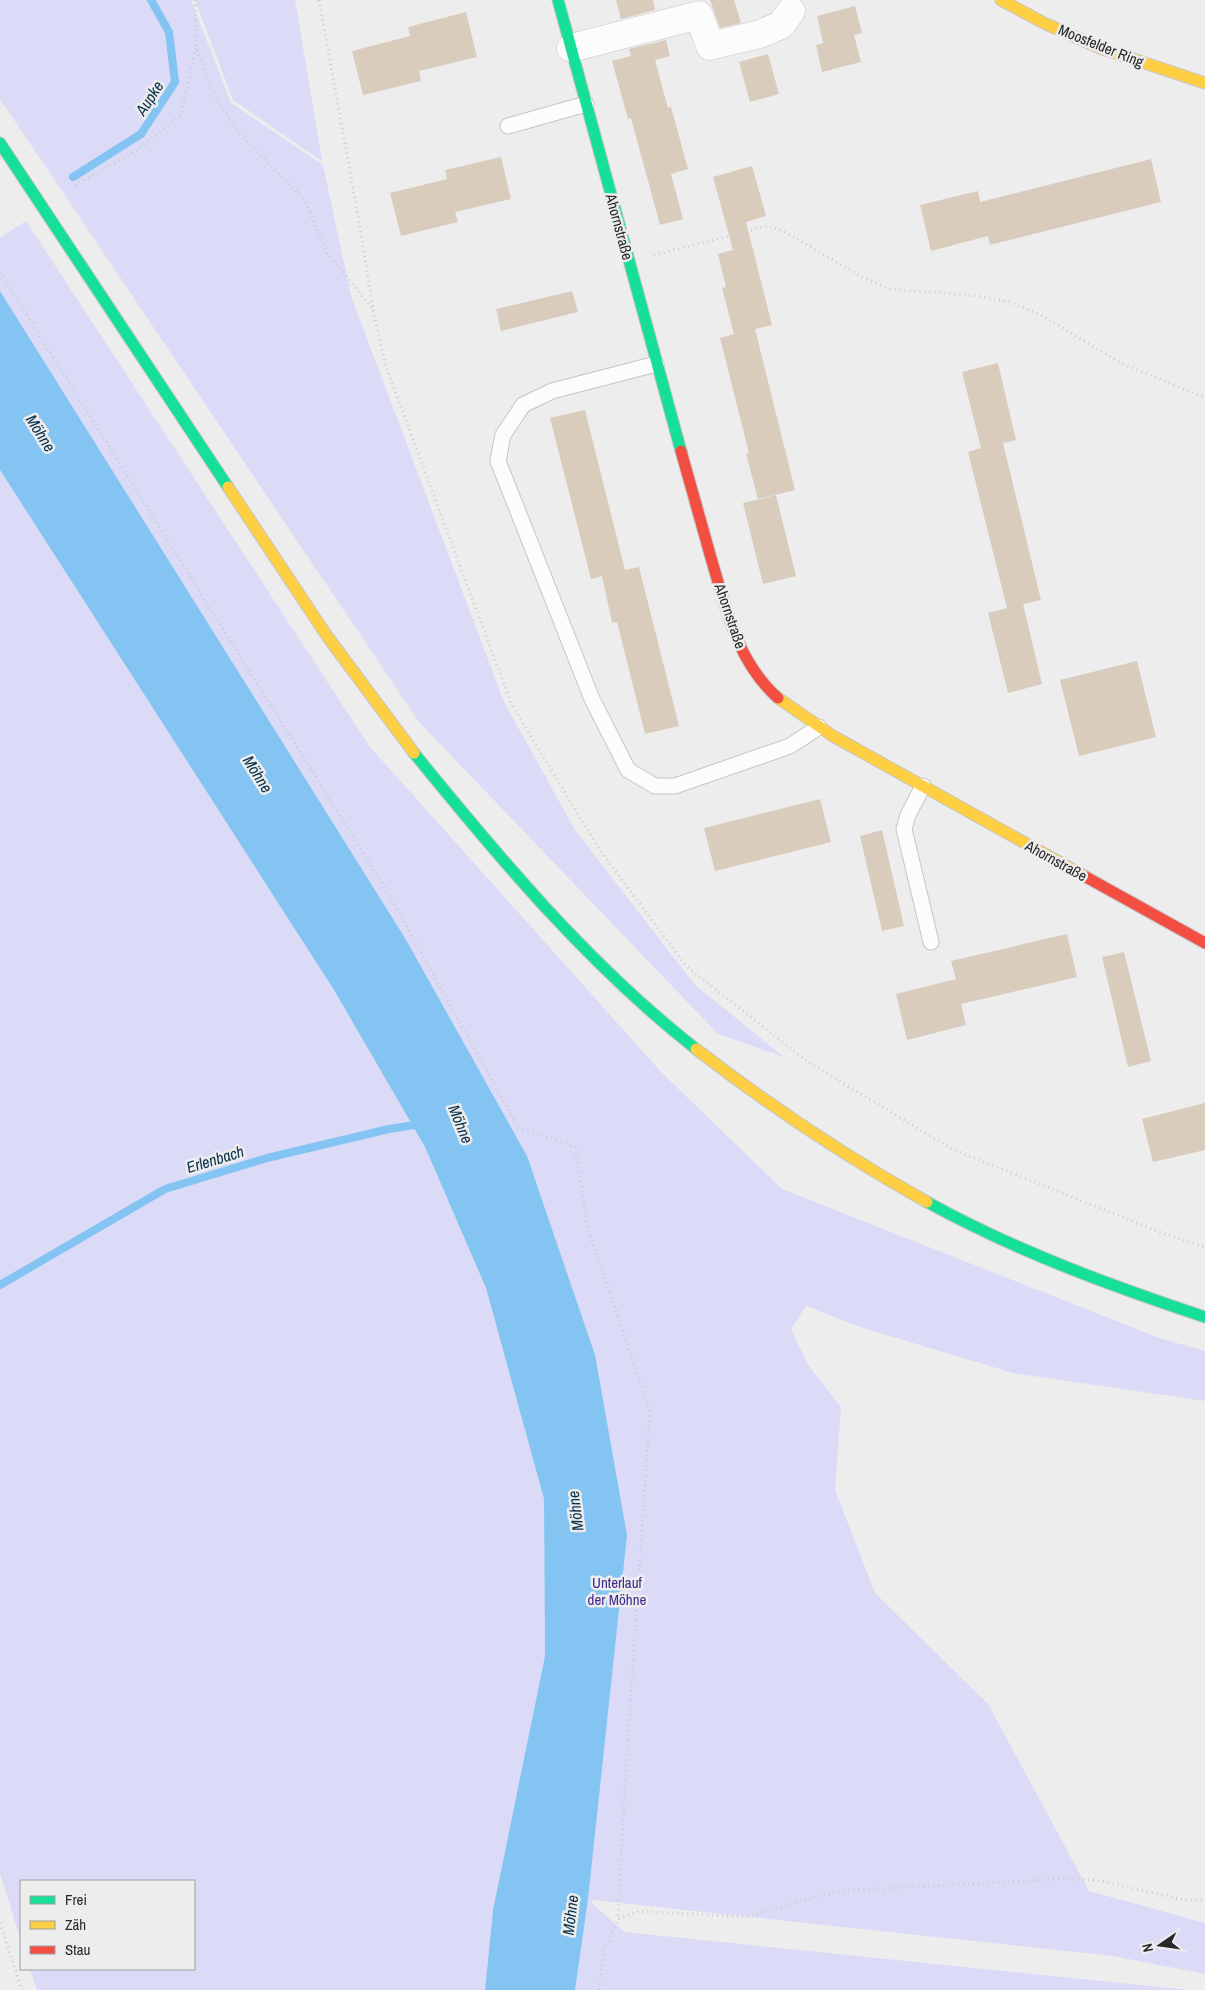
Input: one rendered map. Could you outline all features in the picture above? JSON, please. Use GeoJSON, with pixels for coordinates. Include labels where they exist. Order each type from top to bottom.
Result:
{"type":"FeatureCollection","features":[{"type":"Feature","properties":{"kind":"main road","name":"Ahornstraße"},"geometry":{"type":"LineString","coordinates":[[558,0],[656,364],[728,620],[741,652],[762,682],[782,702],[819,727],[1205,944]]}},
{"type":"Feature","properties":{"kind":"main road","name":"Moosfelder Ring"},"geometry":{"type":"LineString","coordinates":[[1001,0],[1044,23],[1100,48],[1205,83]]}},
{"type":"Feature","properties":{"kind":"main road"},"geometry":{"type":"LineString","coordinates":[[0,143],[322,628],[394,728],[511,870],[615,978],[693,1046],[793,1122],[895,1186],[964,1222],[1030,1253],[1099,1281],[1205,1317]]}},
{"type":"Feature","properties":{"kind":"street"},"geometry":{"type":"LineString","coordinates":[[571,48],[700,15],[710,46],[760,34],[781,25],[791,11]]}},
{"type":"Feature","properties":{"kind":"lane"},"geometry":{"type":"LineString","coordinates":[[508,126],[586,104]]}},
{"type":"Feature","properties":{"kind":"lane"},"geometry":{"type":"LineString","coordinates":[[656,364],[552,391],[524,405],[503,435],[498,461],[592,700],[628,770],[655,786],[675,786],[790,746],[819,727]]}},
{"type":"Feature","properties":{"kind":"lane"},"geometry":{"type":"LineString","coordinates":[[924,786],[908,815],[904,829],[932,942]]}},
{"type":"Feature","properties":{"kind":"path"},"geometry":{"type":"LineString","coordinates":[[76,185],[136,152],[181,115],[196,46],[195,0]]}},
{"type":"Feature","properties":{"kind":"path"},"geometry":{"type":"LineString","coordinates":[[319,0],[373,309],[385,364],[511,703],[599,849],[686,966],[808,1062],[952,1149],[1167,1235],[1205,1247]]}},
{"type":"Feature","properties":{"kind":"path"},"geometry":{"type":"LineString","coordinates":[[196,46],[210,87],[238,132],[305,200],[326,251],[373,309]]}},
{"type":"Feature","properties":{"kind":"path"},"geometry":{"type":"LineString","coordinates":[[628,262],[768,226],[782,230],[860,276],[890,288],[978,296],[1009,302],[1039,314],[1121,363],[1205,398]]}},
{"type":"Feature","properties":{"kind":"path"},"geometry":{"type":"LineString","coordinates":[[0,272],[385,888],[518,1127],[574,1147],[587,1226],[650,1411],[625,1774],[618,1919],[604,1950],[599,1990]]}},
{"type":"Feature","properties":{"kind":"path"},"geometry":{"type":"LineString","coordinates":[[618,1919],[639,1910],[746,1917],[837,1891],[1060,1879],[1096,1880],[1185,1900],[1205,1900]]}},
{"type":"Feature","properties":{"kind":"path"},"geometry":{"type":"LineString","coordinates":[[0,1923],[22,1990]]}},
{"type":"Feature","properties":{"kind":"green space"},"geometry":{"type":"Polygon","coordinates":[[[0,0],[191,0],[231,103],[323,165],[351,296],[504,702],[575,830],[695,985],[784,1057],[718,1034],[419,722],[0,99],[0,0]]]}},
{"type":"Feature","properties":{"kind":"green space"},"geometry":{"type":"Polygon","coordinates":[[[195,0],[295,0],[322,161],[233,100],[195,0]]]}},
{"type":"Feature","properties":{"kind":"green space","name":"Unterlauf der Möhne"},"geometry":{"type":"Polygon","coordinates":[[[26,221],[370,747],[662,1073],[782,1189],[1159,1338],[1205,1351],[1205,1401],[1013,1373],[860,1327],[806,1306],[791,1329],[808,1365],[841,1407],[835,1490],[875,1593],[988,1704],[1089,1891],[1205,1923],[1205,1974],[1113,1956],[593,1900],[592,1903],[624,1932],[1189,1990],[542,1990],[593,1667],[405,938],[0,291],[0,238],[26,221]]]}},
{"type":"Feature","properties":{"kind":"green space"},"geometry":{"type":"Polygon","coordinates":[[[0,470],[334,990],[425,1147],[486,1288],[544,1499],[545,1656],[493,1910],[485,1990],[37,1990],[30,1970],[195,1970],[195,1880],[20,1880],[20,1938],[0,1873],[0,470]]]}},
{"type":"Feature","properties":{"kind":"water","name":"Möhne"},"geometry":{"type":"Polygon","coordinates":[[[0,291],[405,938],[527,1156],[595,1355],[627,1535],[588,1899],[575,1990],[485,1990],[493,1910],[545,1656],[544,1499],[486,1288],[425,1147],[334,990],[0,470],[0,291]]]}},
{"type":"Feature","properties":{"kind":"building"},"geometry":{"type":"Polygon","coordinates":[[[616,0],[653,0],[655,10],[621,19],[616,0]]]}},
{"type":"Feature","properties":{"kind":"building"},"geometry":{"type":"Polygon","coordinates":[[[710,0],[734,0],[741,23],[720,28],[710,0]]]}},
{"type":"Feature","properties":{"kind":"building"},"geometry":{"type":"Polygon","coordinates":[[[855,6],[862,33],[854,35],[861,62],[822,72],[816,45],[823,43],[817,16],[855,6]]]}},
{"type":"Feature","properties":{"kind":"building"},"geometry":{"type":"Polygon","coordinates":[[[466,12],[477,57],[419,71],[421,81],[363,95],[352,51],[410,36],[408,27],[466,12]]]}},
{"type":"Feature","properties":{"kind":"building"},"geometry":{"type":"Polygon","coordinates":[[[666,40],[670,56],[655,60],[668,108],[671,107],[688,169],[671,174],[683,219],[660,225],[631,118],[628,119],[612,61],[631,56],[629,49],[666,40]]]}},
{"type":"Feature","properties":{"kind":"building"},"geometry":{"type":"Polygon","coordinates":[[[768,54],[779,94],[750,102],[739,62],[768,54]]]}},
{"type":"Feature","properties":{"kind":"building"},"geometry":{"type":"Polygon","coordinates":[[[501,157],[511,199],[455,212],[458,222],[401,236],[390,193],[447,179],[445,170],[501,157]]]}},
{"type":"Feature","properties":{"kind":"building"},"geometry":{"type":"Polygon","coordinates":[[[1151,159],[1161,202],[990,245],[988,236],[931,251],[920,205],[978,191],[980,202],[1151,159]]]}},
{"type":"Feature","properties":{"kind":"building"},"geometry":{"type":"Polygon","coordinates":[[[752,166],[766,216],[746,222],[772,325],[755,329],[795,490],[758,499],[746,454],[749,453],[720,338],[734,334],[722,288],[726,287],[718,254],[733,250],[713,177],[752,166]]]}},
{"type":"Feature","properties":{"kind":"building"},"geometry":{"type":"Polygon","coordinates":[[[572,291],[578,312],[501,331],[496,309],[572,291]]]}},
{"type":"Feature","properties":{"kind":"building"},"geometry":{"type":"Polygon","coordinates":[[[998,363],[1016,440],[1003,443],[1041,600],[1007,608],[968,452],[981,448],[962,372],[998,363]]]}},
{"type":"Feature","properties":{"kind":"building"},"geometry":{"type":"Polygon","coordinates":[[[585,410],[625,570],[639,567],[679,726],[645,734],[617,622],[612,623],[602,576],[591,579],[550,418],[585,410]]]}},
{"type":"Feature","properties":{"kind":"building"},"geometry":{"type":"Polygon","coordinates":[[[776,495],[796,576],[763,584],[743,503],[776,495]]]}},
{"type":"Feature","properties":{"kind":"building"},"geometry":{"type":"Polygon","coordinates":[[[1023,604],[1042,684],[1008,693],[988,613],[1023,604]]]}},
{"type":"Feature","properties":{"kind":"building"},"geometry":{"type":"Polygon","coordinates":[[[1137,661],[1156,737],[1079,756],[1060,680],[1137,661]]]}},
{"type":"Feature","properties":{"kind":"building"},"geometry":{"type":"Polygon","coordinates":[[[820,799],[831,842],[715,871],[704,828],[820,799]]]}},
{"type":"Feature","properties":{"kind":"building"},"geometry":{"type":"Polygon","coordinates":[[[882,830],[904,926],[882,931],[860,836],[882,830]]]}},
{"type":"Feature","properties":{"kind":"building"},"geometry":{"type":"Polygon","coordinates":[[[1067,934],[1077,977],[961,1004],[966,1025],[907,1040],[896,994],[956,979],[951,961],[1067,934]]]}},
{"type":"Feature","properties":{"kind":"building"},"geometry":{"type":"Polygon","coordinates":[[[1124,952],[1151,1061],[1128,1067],[1102,957],[1124,952]]]}},
{"type":"Feature","properties":{"kind":"building"},"geometry":{"type":"Polygon","coordinates":[[[1205,1103],[1205,1150],[1153,1162],[1142,1119],[1205,1103]]]}},
{"type":"Feature","properties":{"kind":"waterway","name":"Aupke"},"geometry":{"type":"LineString","coordinates":[[73,177],[141,134],[175,82],[169,32],[151,0]]}},
{"type":"Feature","properties":{"kind":"waterway","name":"Erlenbach"},"geometry":{"type":"LineString","coordinates":[[0,1285],[165,1189],[267,1158],[389,1129],[421,1124]]}},
{"type":"Feature","properties":{"kind":"traffic: fast"},"geometry":{"type":"LineString","coordinates":[[558,0],[681,451]]}},
{"type":"Feature","properties":{"kind":"traffic: fast"},"geometry":{"type":"LineString","coordinates":[[0,143],[228,487]]}},
{"type":"Feature","properties":{"kind":"traffic: fast"},"geometry":{"type":"LineString","coordinates":[[414,753],[479,832],[582,946],[618,982],[696,1049]]}},
{"type":"Feature","properties":{"kind":"traffic: fast"},"geometry":{"type":"LineString","coordinates":[[927,1202],[994,1236],[1063,1266],[1205,1317]]}},
{"type":"Feature","properties":{"kind":"traffic: slow"},"geometry":{"type":"LineString","coordinates":[[1001,0],[1044,23],[1100,48],[1205,83]]}},
{"type":"Feature","properties":{"kind":"traffic: slow"},"geometry":{"type":"LineString","coordinates":[[228,487],[327,636],[414,753]]}},
{"type":"Feature","properties":{"kind":"traffic: slow"},"geometry":{"type":"LineString","coordinates":[[778,698],[833,736],[1086,877]]}},
{"type":"Feature","properties":{"kind":"traffic: slow"},"geometry":{"type":"LineString","coordinates":[[696,1049],[752,1091],[809,1130],[927,1202]]}},
{"type":"Feature","properties":{"kind":"traffic: jam"},"geometry":{"type":"LineString","coordinates":[[681,451],[722,596],[735,633],[752,668],[778,698]]}},
{"type":"Feature","properties":{"kind":"traffic: jam"},"geometry":{"type":"LineString","coordinates":[[1086,877],[1205,943]]}}]}
